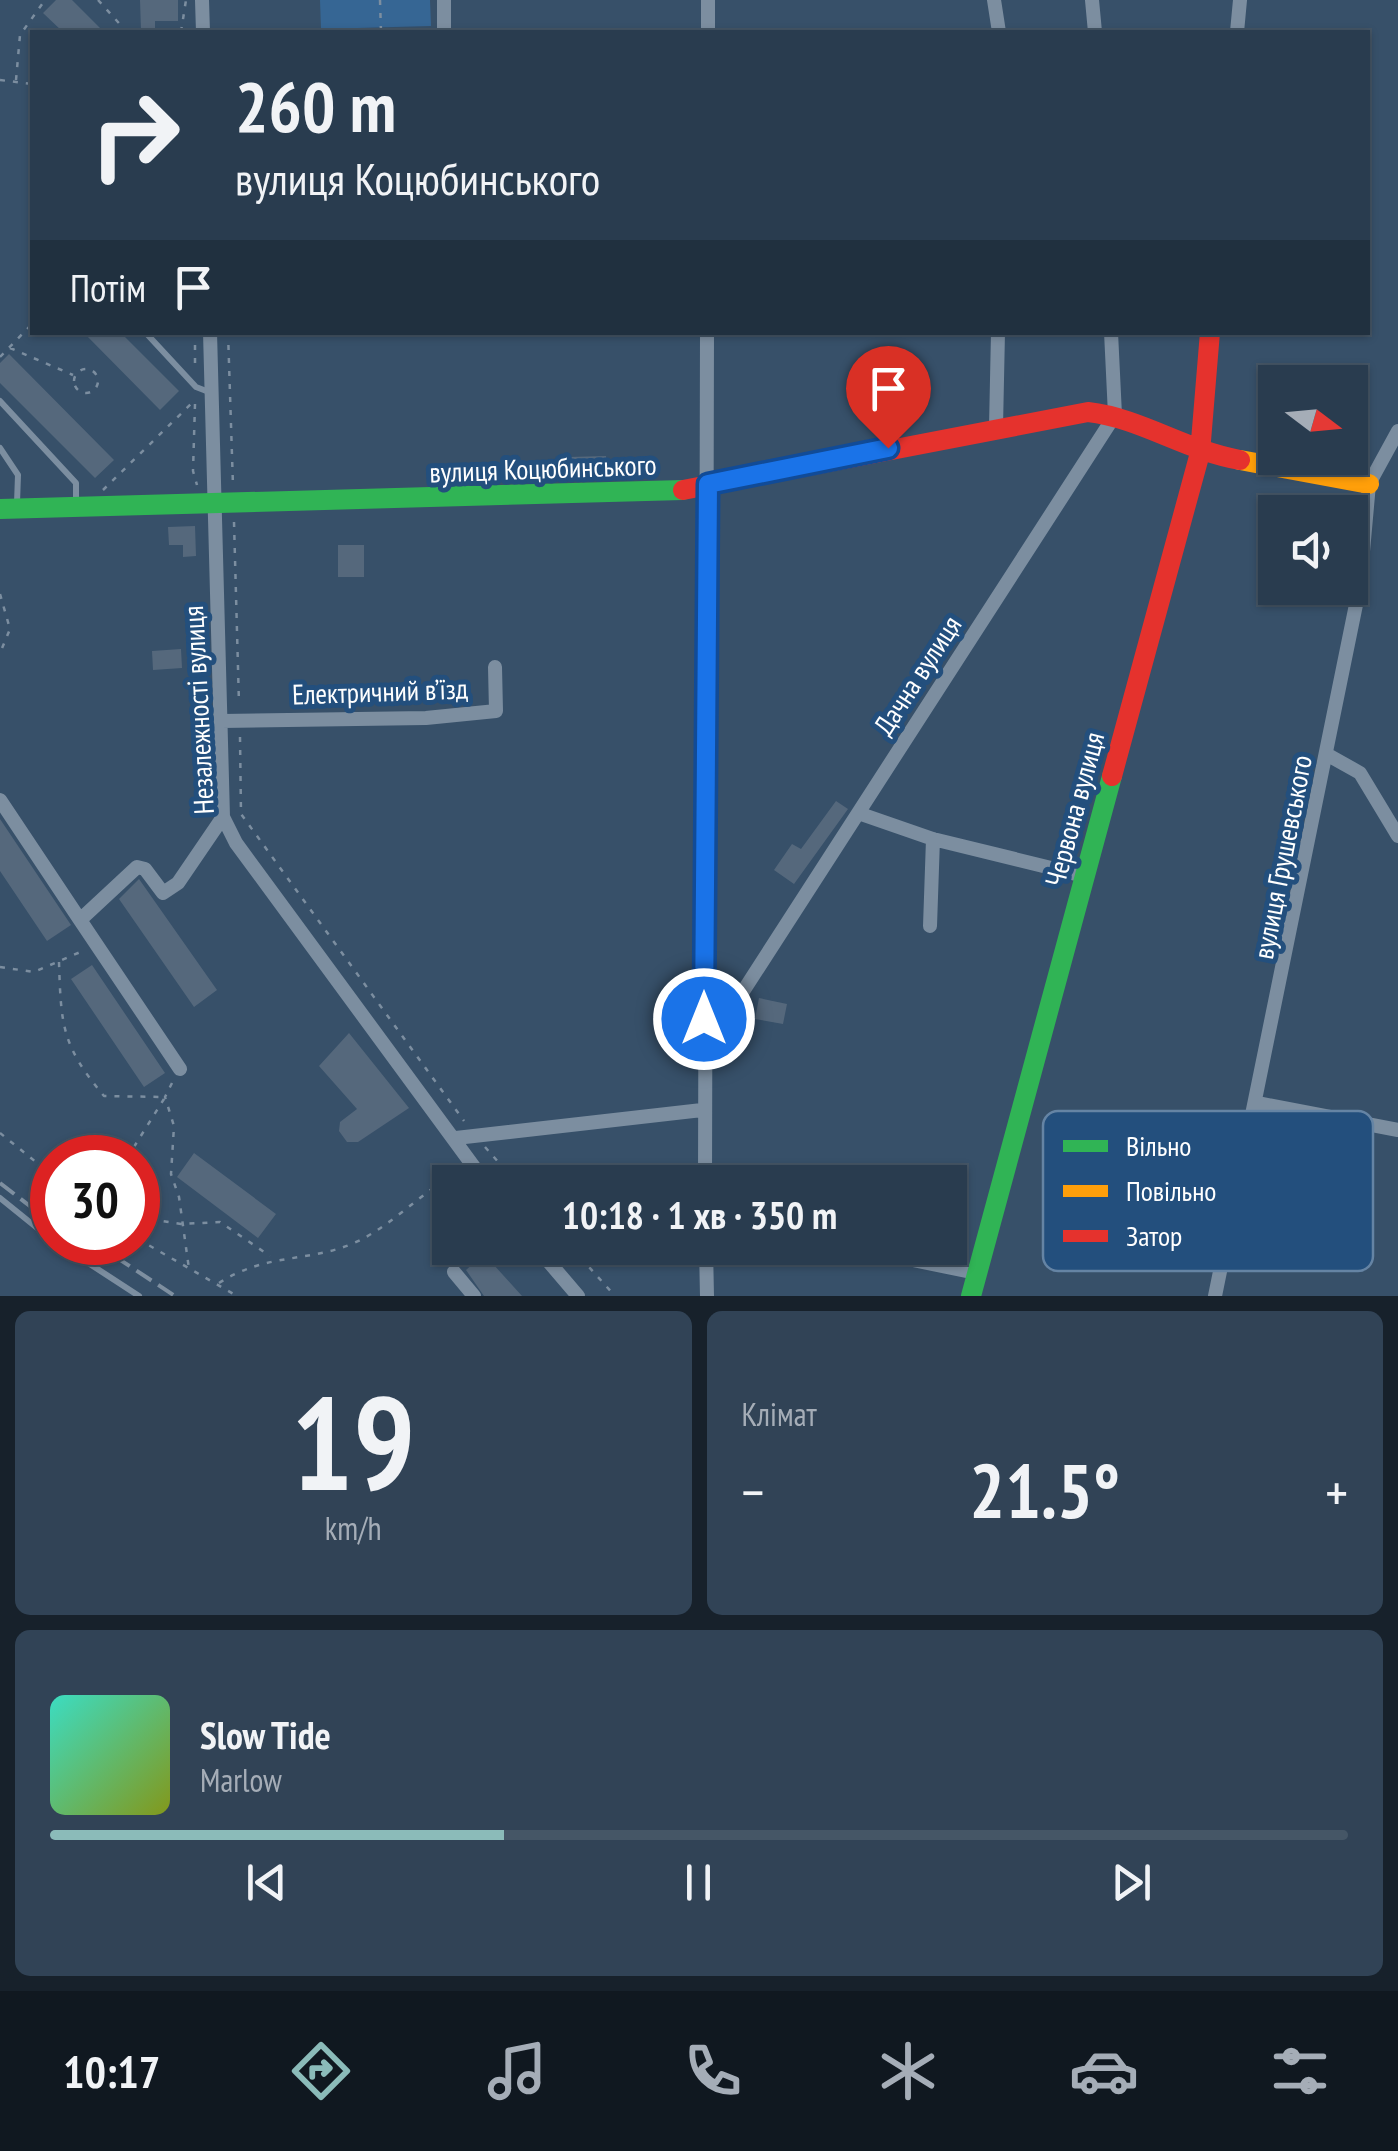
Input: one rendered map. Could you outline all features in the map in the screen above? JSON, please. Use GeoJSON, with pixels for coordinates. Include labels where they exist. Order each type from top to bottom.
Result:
{"type":"FeatureCollection","features":[{"type":"Feature","properties":{"kind":"street"},"geometry":{"type":"LineString","coordinates":[[202,0],[203,30]]}},
{"type":"Feature","properties":{"kind":"street"},"geometry":{"type":"LineString","coordinates":[[444,0],[444,30]]}},
{"type":"Feature","properties":{"kind":"street"},"geometry":{"type":"LineString","coordinates":[[708,0],[708,30]]}},
{"type":"Feature","properties":{"kind":"street"},"geometry":{"type":"LineString","coordinates":[[994,0],[998,30]]}},
{"type":"Feature","properties":{"kind":"street"},"geometry":{"type":"LineString","coordinates":[[1092,0],[1094,30]]}},
{"type":"Feature","properties":{"kind":"street"},"geometry":{"type":"LineString","coordinates":[[1237,30],[1240,0]]}},
{"type":"Feature","properties":{"kind":"street","name":"Незалежності вулиця"},"geometry":{"type":"LineString","coordinates":[[210,335],[224,505],[222,817],[236,843],[472,1164]]}},
{"type":"Feature","properties":{"kind":"street"},"geometry":{"type":"LineString","coordinates":[[704,1165],[707,335]]}},
{"type":"Feature","properties":{"kind":"street"},"geometry":{"type":"LineString","coordinates":[[996,427],[998,335]]}},
{"type":"Feature","properties":{"kind":"street"},"geometry":{"type":"LineString","coordinates":[[1111,335],[1115,414]]}},
{"type":"Feature","properties":{"kind":"street","name":"Червона вулиця"},"geometry":{"type":"LineString","coordinates":[[971,1296],[1200,452],[1210,335]]}},
{"type":"Feature","properties":{"kind":"street","name":"вулиця Коцюбинського"},"geometry":{"type":"LineString","coordinates":[[8,509],[672,492],[1088,412],[1115,414],[1200,452],[1369,484]]}},
{"type":"Feature","properties":{"kind":"street","name":"Дачна вулиця"},"geometry":{"type":"LineString","coordinates":[[704,1019],[742,993],[1115,414]]}},
{"type":"Feature","properties":{"kind":"street","name":"вулиця Грушевського"},"geometry":{"type":"LineString","coordinates":[[1254,1111],[1360,585],[1369,484],[1398,430]]}},
{"type":"Feature","properties":{"kind":"street","name":"Електричний в’їзд"},"geometry":{"type":"LineString","coordinates":[[222,721],[426,718],[496,711],[495,667]]}},
{"type":"Feature","properties":{"kind":"street"},"geometry":{"type":"LineString","coordinates":[[1328,755],[1360,773],[1398,836]]}},
{"type":"Feature","properties":{"kind":"street"},"geometry":{"type":"LineString","coordinates":[[0,800],[180,1068]]}},
{"type":"Feature","properties":{"kind":"street"},"geometry":{"type":"LineString","coordinates":[[858,813],[933,840],[1084,876]]}},
{"type":"Feature","properties":{"kind":"street"},"geometry":{"type":"LineString","coordinates":[[80,920],[138,867],[145,869],[164,893],[178,883],[222,817]]}},
{"type":"Feature","properties":{"kind":"street"},"geometry":{"type":"LineString","coordinates":[[930,926],[933,840]]}},
{"type":"Feature","properties":{"kind":"street"},"geometry":{"type":"LineString","coordinates":[[1256,1103],[1298,1111]]}},
{"type":"Feature","properties":{"kind":"street"},"geometry":{"type":"LineString","coordinates":[[456,1138],[702,1110]]}},
{"type":"Feature","properties":{"kind":"street"},"geometry":{"type":"LineString","coordinates":[[1373,1125],[1398,1130]]}},
{"type":"Feature","properties":{"kind":"street"},"geometry":{"type":"LineString","coordinates":[[552,1265],[578,1296]]}},
{"type":"Feature","properties":{"kind":"street"},"geometry":{"type":"LineString","coordinates":[[706,1265],[707,1296]]}},
{"type":"Feature","properties":{"kind":"street"},"geometry":{"type":"LineString","coordinates":[[937,1265],[976,1273]]}},
{"type":"Feature","properties":{"kind":"street","name":"вулиця Грушевського"},"geometry":{"type":"LineString","coordinates":[[1215,1296],[1220,1271]]}},
{"type":"Feature","properties":{"kind":"street"},"geometry":{"type":"LineString","coordinates":[[454,1272],[474,1296]]}},
{"type":"Feature","properties":{"kind":"lane"},"geometry":{"type":"LineString","coordinates":[[148,335],[196,387],[212,392]]}},
{"type":"Feature","properties":{"kind":"lane"},"geometry":{"type":"LineString","coordinates":[[0,402],[76,483],[80,494],[74,508]]}},
{"type":"Feature","properties":{"kind":"lane"},"geometry":{"type":"LineString","coordinates":[[0,448],[18,475],[8,509]]}},
{"type":"Feature","properties":{"kind":"lane"},"geometry":{"type":"LineString","coordinates":[[0,1198],[30,1222]]}},
{"type":"Feature","properties":{"kind":"lane"},"geometry":{"type":"LineString","coordinates":[[91,1265],[139,1296]]}},
{"type":"Feature","properties":{"kind":"path"},"geometry":{"type":"LineString","coordinates":[[16,80],[20,34],[46,0]]}},
{"type":"Feature","properties":{"kind":"path"},"geometry":{"type":"LineString","coordinates":[[98,0],[125,30]]}},
{"type":"Feature","properties":{"kind":"path"},"geometry":{"type":"LineString","coordinates":[[182,30],[186,0]]}},
{"type":"Feature","properties":{"kind":"path"},"geometry":{"type":"LineString","coordinates":[[380,0],[381,30]]}},
{"type":"Feature","properties":{"kind":"path"},"geometry":{"type":"LineString","coordinates":[[0,80],[30,84]]}},
{"type":"Feature","properties":{"kind":"path"},"geometry":{"type":"LineString","coordinates":[[0,358],[30,326]]}},
{"type":"Feature","properties":{"kind":"path"},"geometry":{"type":"LineString","coordinates":[[195,335],[193,471],[198,486]]}},
{"type":"Feature","properties":{"kind":"path"},"geometry":{"type":"LineString","coordinates":[[228,335],[224,505],[240,720],[241,814],[475,1136],[501,1165]]}},
{"type":"Feature","properties":{"kind":"path"},"geometry":{"type":"LineString","coordinates":[[10,348],[74,376]]}},
{"type":"Feature","properties":{"kind":"path"},"geometry":{"type":"LineString","coordinates":[[84,367],[96,372],[94,392],[86,394],[74,387],[74,376],[84,367]]}},
{"type":"Feature","properties":{"kind":"path"},"geometry":{"type":"LineString","coordinates":[[76,483],[103,490],[196,400]]}},
{"type":"Feature","properties":{"kind":"path"},"geometry":{"type":"LineString","coordinates":[[0,594],[10,629],[0,653]]}},
{"type":"Feature","properties":{"kind":"path"},"geometry":{"type":"LineString","coordinates":[[0,967],[34,972],[95,946]]}},
{"type":"Feature","properties":{"kind":"path"},"geometry":{"type":"LineString","coordinates":[[60,962],[65,1040],[72,1057],[104,1096],[166,1097]]}},
{"type":"Feature","properties":{"kind":"path"},"geometry":{"type":"LineString","coordinates":[[142,1135],[180,1068]]}},
{"type":"Feature","properties":{"kind":"path"},"geometry":{"type":"LineString","coordinates":[[166,1097],[174,1126],[171,1174],[179,1197],[189,1268]]}},
{"type":"Feature","properties":{"kind":"path"},"geometry":{"type":"LineString","coordinates":[[0,1132],[30,1157]]}},
{"type":"Feature","properties":{"kind":"path"},"geometry":{"type":"LineString","coordinates":[[219,1283],[242,1268],[272,1258],[350,1245],[472,1164]]}},
{"type":"Feature","properties":{"kind":"path"},"geometry":{"type":"LineString","coordinates":[[160,1221],[220,1222],[272,1258]]}},
{"type":"Feature","properties":{"kind":"path"},"geometry":{"type":"LineString","coordinates":[[160,1252],[237,1296]]}},
{"type":"Feature","properties":{"kind":"path"},"geometry":{"type":"LineString","coordinates":[[587,1265],[614,1296]]}},
{"type":"Feature","properties":{"kind":"shaded area"},"geometry":{"type":"Polygon","coordinates":[[[320,0],[430,0],[431,26],[321,29],[320,0]]]}},
{"type":"Feature","properties":{"kind":"building"},"geometry":{"type":"Polygon","coordinates":[[[56,0],[72,0],[102,30],[61,30],[43,13],[56,0]]]}},
{"type":"Feature","properties":{"kind":"building"},"geometry":{"type":"Polygon","coordinates":[[[140,0],[178,0],[178,21],[155,21],[155,30],[141,30],[140,0]]]}},
{"type":"Feature","properties":{"kind":"building"},"geometry":{"type":"Polygon","coordinates":[[[86,335],[123,335],[179,391],[160,410],[86,335]]]}},
{"type":"Feature","properties":{"kind":"building"},"geometry":{"type":"Polygon","coordinates":[[[9,354],[114,460],[95,478],[0,383],[0,363],[9,354]]]}},
{"type":"Feature","properties":{"kind":"building"},"geometry":{"type":"Polygon","coordinates":[[[606,456],[607,469],[569,475],[569,457],[606,456]]]}},
{"type":"Feature","properties":{"kind":"building"},"geometry":{"type":"Polygon","coordinates":[[[195,526],[196,556],[183,557],[183,545],[169,545],[168,527],[195,526]]]}},
{"type":"Feature","properties":{"kind":"building"},"geometry":{"type":"Polygon","coordinates":[[[338,545],[364,545],[364,577],[338,577],[338,545]]]}},
{"type":"Feature","properties":{"kind":"building"},"geometry":{"type":"Polygon","coordinates":[[[181,649],[182,668],[153,670],[152,651],[181,649]]]}},
{"type":"Feature","properties":{"kind":"building"},"geometry":{"type":"Polygon","coordinates":[[[836,801],[848,809],[794,884],[774,870],[792,844],[801,849],[836,801]]]}},
{"type":"Feature","properties":{"kind":"building"},"geometry":{"type":"Polygon","coordinates":[[[0,819],[71,925],[47,941],[0,871],[0,819]]]}},
{"type":"Feature","properties":{"kind":"building"},"geometry":{"type":"Polygon","coordinates":[[[139,879],[217,990],[194,1007],[119,899],[139,879]]]}},
{"type":"Feature","properties":{"kind":"building"},"geometry":{"type":"Polygon","coordinates":[[[92,965],[165,1073],[144,1087],[71,979],[92,965]]]}},
{"type":"Feature","properties":{"kind":"building"},"geometry":{"type":"Polygon","coordinates":[[[759,998],[787,1004],[783,1024],[755,1019],[759,998]]]}},
{"type":"Feature","properties":{"kind":"building"},"geometry":{"type":"Polygon","coordinates":[[[349,1033],[409,1108],[358,1142],[347,1142],[339,1131],[340,1122],[357,1109],[319,1066],[349,1033]]]}},
{"type":"Feature","properties":{"kind":"building"},"geometry":{"type":"Polygon","coordinates":[[[194,1153],[276,1214],[258,1238],[177,1177],[194,1153]]]}},
{"type":"Feature","properties":{"kind":"building"},"geometry":{"type":"Polygon","coordinates":[[[472,1265],[494,1265],[522,1296],[484,1296],[466,1270],[472,1265]]]}},
{"type":"Feature","properties":{"kind":"railway"},"geometry":{"type":"LineString","coordinates":[[0,1183],[30,1206]]}},
{"type":"Feature","properties":{"kind":"railway"},"geometry":{"type":"LineString","coordinates":[[128,1265],[175,1296]]}},
{"type":"Feature","properties":{"kind":"traffic: fast"},"geometry":{"type":"LineString","coordinates":[[0,509],[683,490]]}},
{"type":"Feature","properties":{"kind":"traffic: fast"},"geometry":{"type":"LineString","coordinates":[[971,1296],[1112,776]]}},
{"type":"Feature","properties":{"kind":"traffic: slow"},"geometry":{"type":"LineString","coordinates":[[1240,460],[1369,484]]}},
{"type":"Feature","properties":{"kind":"traffic: jam"},"geometry":{"type":"LineString","coordinates":[[1112,776],[1200,453],[1210,335]]}},
{"type":"Feature","properties":{"kind":"traffic: jam"},"geometry":{"type":"LineString","coordinates":[[683,490],[1088,412],[1240,460]]}},
{"type":"Feature","properties":{"kind":"route"},"geometry":{"type":"LineString","coordinates":[[704,1019],[708,484],[888,448]]}}]}
